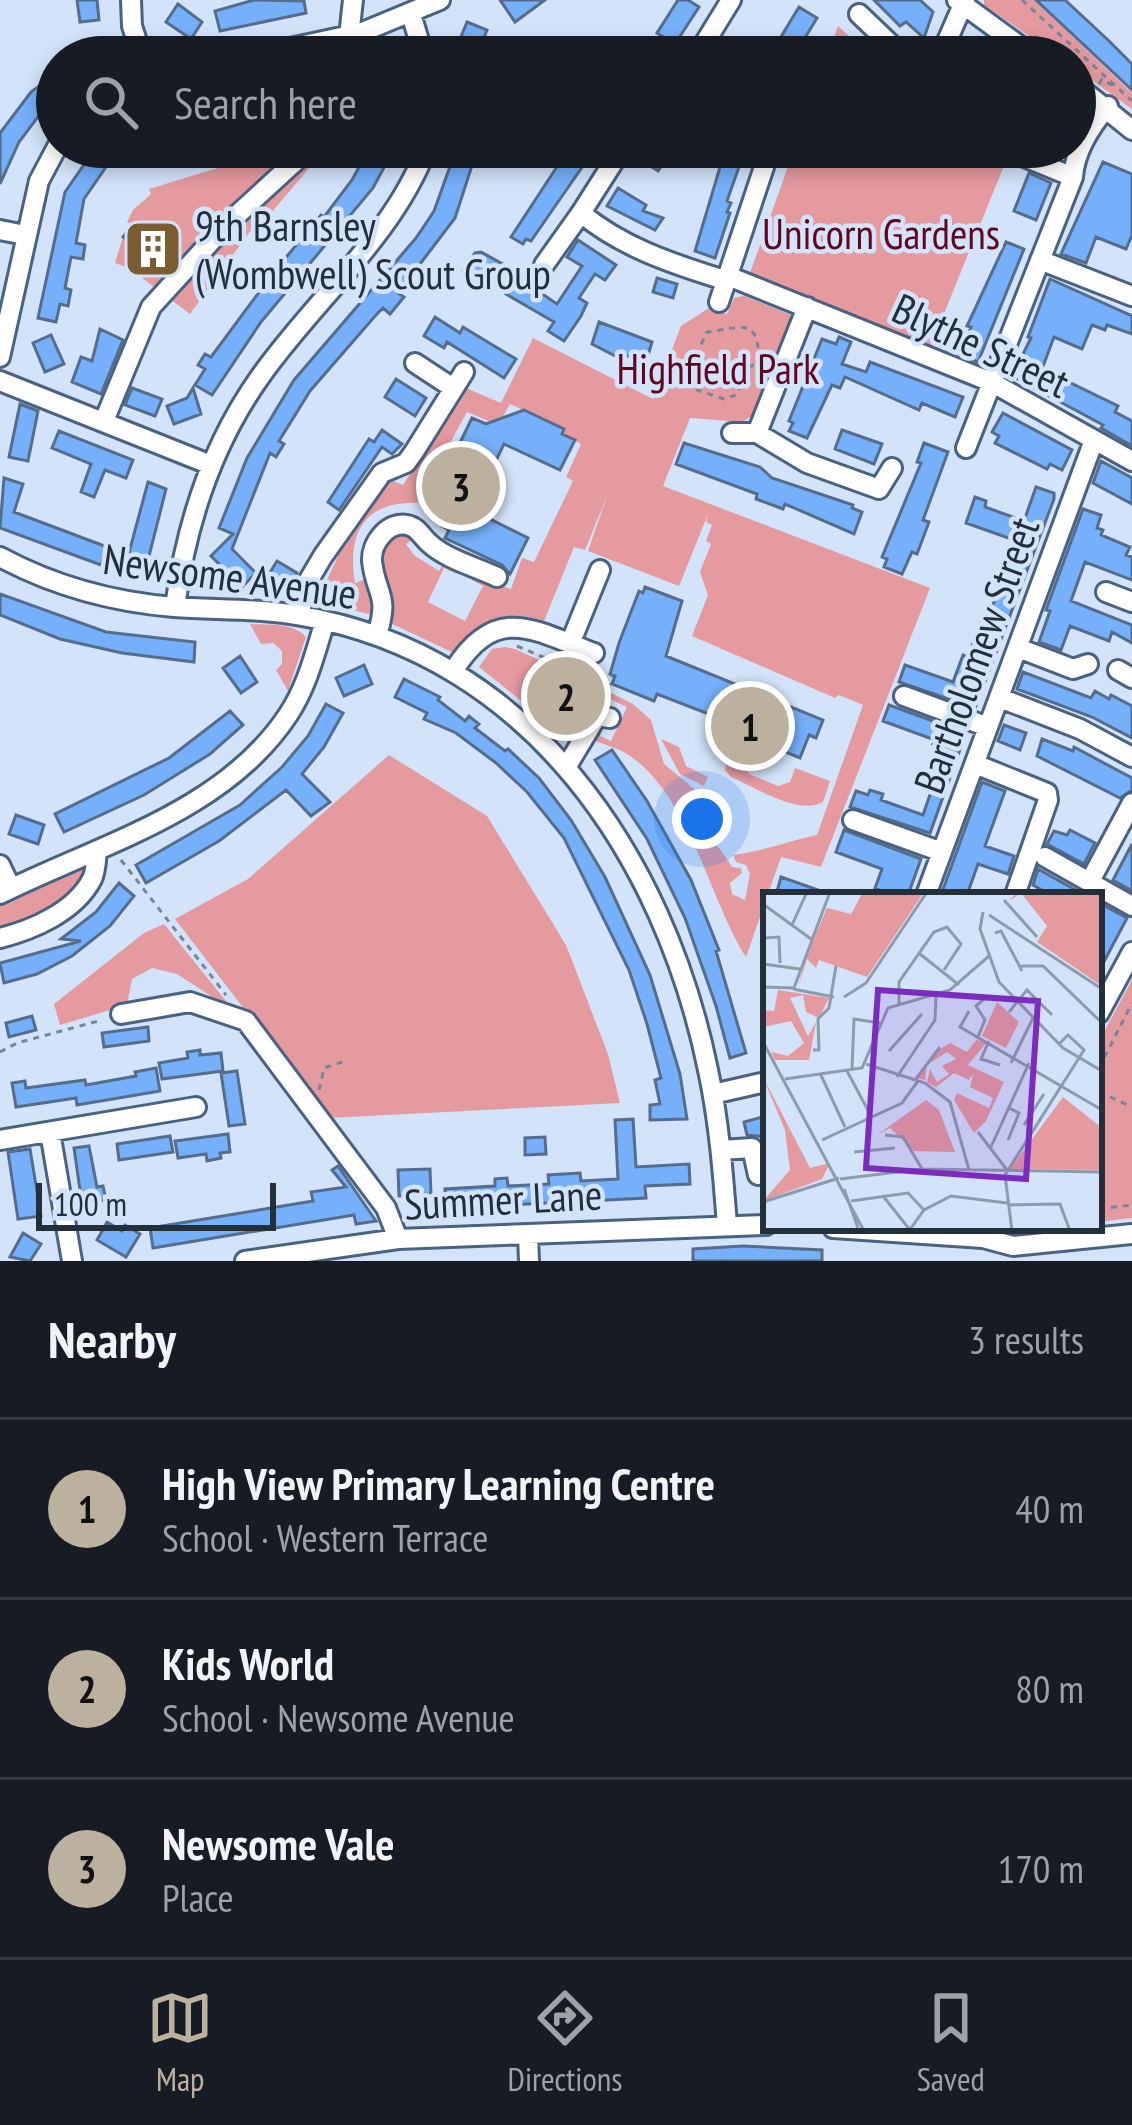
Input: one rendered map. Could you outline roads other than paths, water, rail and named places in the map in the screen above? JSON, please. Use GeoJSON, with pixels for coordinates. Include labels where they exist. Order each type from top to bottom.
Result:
{"type":"FeatureCollection","features":[{"type":"Feature","properties":{"kind":"street"},"geometry":{"type":"LineString","coordinates":[[131,0],[135,36]]}},
{"type":"Feature","properties":{"kind":"street"},"geometry":{"type":"LineString","coordinates":[[353,0],[350,36],[440,0]]}},
{"type":"Feature","properties":{"kind":"street"},"geometry":{"type":"LineString","coordinates":[[948,36],[961,1],[1007,36]]}},
{"type":"Feature","properties":{"kind":"street"},"geometry":{"type":"LineString","coordinates":[[712,36],[737,4]]}},
{"type":"Feature","properties":{"kind":"street"},"geometry":{"type":"LineString","coordinates":[[411,14],[418,36]]}},
{"type":"Feature","properties":{"kind":"street"},"geometry":{"type":"LineString","coordinates":[[859,14],[882,36]]}},
{"type":"Feature","properties":{"kind":"street"},"geometry":{"type":"LineString","coordinates":[[1096,98],[1132,130]]}},
{"type":"Feature","properties":{"kind":"street"},"geometry":{"type":"LineString","coordinates":[[1096,120],[1108,106]]}},
{"type":"Feature","properties":{"kind":"street"},"geometry":{"type":"LineString","coordinates":[[0,356],[25,236],[46,168]]}},
{"type":"Feature","properties":{"kind":"street"},"geometry":{"type":"LineString","coordinates":[[104,422],[152,308],[226,225],[287,168]]}},
{"type":"Feature","properties":{"kind":"street"},"geometry":{"type":"LineString","coordinates":[[175,607],[183,548],[211,465],[260,376],[348,272],[412,185],[419,168]]}},
{"type":"Feature","properties":{"kind":"street"},"geometry":{"type":"LineString","coordinates":[[544,265],[610,168]]}},
{"type":"Feature","properties":{"kind":"street"},"geometry":{"type":"LineString","coordinates":[[719,302],[764,168]]}},
{"type":"Feature","properties":{"kind":"street"},"geometry":{"type":"LineString","coordinates":[[1051,168],[1073,177]]}},
{"type":"Feature","properties":{"kind":"street"},"geometry":{"type":"LineString","coordinates":[[966,448],[1074,168]]}},
{"type":"Feature","properties":{"kind":"street","name":"Blythe Street"},"geometry":{"type":"LineString","coordinates":[[581,213],[640,250],[718,278],[728,276],[991,382],[1132,461]]}},
{"type":"Feature","properties":{"kind":"street"},"geometry":{"type":"LineString","coordinates":[[0,230],[25,236]]}},
{"type":"Feature","properties":{"kind":"street"},"geometry":{"type":"LineString","coordinates":[[1040,260],[1132,296]]}},
{"type":"Feature","properties":{"kind":"street"},"geometry":{"type":"LineString","coordinates":[[757,433],[807,307]]}},
{"type":"Feature","properties":{"kind":"street"},"geometry":{"type":"LineString","coordinates":[[299,615],[307,583],[323,556],[382,473],[406,463],[459,380],[416,363]]}},
{"type":"Feature","properties":{"kind":"street"},"geometry":{"type":"LineString","coordinates":[[0,381],[211,465]]}},
{"type":"Feature","properties":{"kind":"street"},"geometry":{"type":"LineString","coordinates":[[732,433],[757,433],[878,499],[892,468]]}},
{"type":"Feature","properties":{"kind":"street","name":"Bartholomew Street"},"geometry":{"type":"LineString","coordinates":[[927,892],[1094,440]]}},
{"type":"Feature","properties":{"kind":"street"},"geometry":{"type":"LineString","coordinates":[[377,635],[385,599],[373,550],[385,531],[397,525],[418,530],[434,547],[497,578]]}},
{"type":"Feature","properties":{"kind":"street","name":"Newsome Avenue"},"geometry":{"type":"LineString","coordinates":[[0,557],[32,574],[86,592],[175,607],[299,615],[377,635],[454,670],[507,710],[566,766],[632,861],[666,934],[695,1017],[712,1094],[727,1225]]}},
{"type":"Feature","properties":{"kind":"street"},"geometry":{"type":"LineString","coordinates":[[570,644],[600,570]]}},
{"type":"Feature","properties":{"kind":"street"},"geometry":{"type":"LineString","coordinates":[[1106,592],[1132,602]]}},
{"type":"Feature","properties":{"kind":"street"},"geometry":{"type":"LineString","coordinates":[[0,866],[6,891],[103,847],[220,785],[270,740],[296,700],[325,621]]}},
{"type":"Feature","properties":{"kind":"street"},"geometry":{"type":"LineString","coordinates":[[454,670],[477,639],[506,626],[524,627],[594,653]]}},
{"type":"Feature","properties":{"kind":"street"},"geometry":{"type":"LineString","coordinates":[[1018,648],[1073,669],[1088,664]]}},
{"type":"Feature","properties":{"kind":"street"},"geometry":{"type":"LineString","coordinates":[[904,696],[988,727]]}},
{"type":"Feature","properties":{"kind":"street"},"geometry":{"type":"LineString","coordinates":[[1000,698],[1080,729],[1132,757]]}},
{"type":"Feature","properties":{"kind":"street"},"geometry":{"type":"LineString","coordinates":[[566,766],[597,716],[610,718]]}},
{"type":"Feature","properties":{"kind":"street"},"geometry":{"type":"LineString","coordinates":[[975,764],[1047,793],[1017,892]]}},
{"type":"Feature","properties":{"kind":"street"},"geometry":{"type":"LineString","coordinates":[[1090,881],[1132,803]]}},
{"type":"Feature","properties":{"kind":"street"},"geometry":{"type":"LineString","coordinates":[[854,820],[942,852]]}},
{"type":"Feature","properties":{"kind":"street"},"geometry":{"type":"LineString","coordinates":[[0,938],[48,920],[71,903],[92,879],[103,847]]}},
{"type":"Feature","properties":{"kind":"street"},"geometry":{"type":"LineString","coordinates":[[1046,857],[1132,906]]}},
{"type":"Feature","properties":{"kind":"street"},"geometry":{"type":"LineString","coordinates":[[1102,1007],[1132,952]]}},
{"type":"Feature","properties":{"kind":"street"},"geometry":{"type":"LineString","coordinates":[[121,1014],[190,1002],[246,1021],[386,1208],[398,1239]]}},
{"type":"Feature","properties":{"kind":"street"},"geometry":{"type":"LineString","coordinates":[[712,1094],[761,1083]]}},
{"type":"Feature","properties":{"kind":"street"},"geometry":{"type":"LineString","coordinates":[[0,1140],[196,1107]]}},
{"type":"Feature","properties":{"kind":"street"},"geometry":{"type":"LineString","coordinates":[[50,1132],[72,1261]]}},
{"type":"Feature","properties":{"kind":"street"},"geometry":{"type":"LineString","coordinates":[[721,1150],[752,1148],[758,1175]]}},
{"type":"Feature","properties":{"kind":"street","name":"Summer Lane"},"geometry":{"type":"LineString","coordinates":[[244,1261],[398,1239],[763,1225]]}},
{"type":"Feature","properties":{"kind":"street"},"geometry":{"type":"LineString","coordinates":[[923,1231],[984,1233],[1013,1246],[1132,1234]]}},
{"type":"Feature","properties":{"kind":"street"},"geometry":{"type":"LineString","coordinates":[[977,1261],[984,1233]]}},
{"type":"Feature","properties":{"kind":"street"},"geometry":{"type":"LineString","coordinates":[[528,1235],[529,1261]]}},
{"type":"Feature","properties":{"kind":"place","name":"9th Barnsley (Wombwell) Scout Group"},"geometry":{"type":"Point","coordinates":[153,249]}},
{"type":"Feature","properties":{"kind":"place","name":"Newsome Vale"},"geometry":{"type":"Point","coordinates":[461,486]}},
{"type":"Feature","properties":{"kind":"place","name":"Kids World"},"geometry":{"type":"Point","coordinates":[566,696]}},
{"type":"Feature","properties":{"kind":"place","name":"High View Primary Learning Centre"},"geometry":{"type":"Point","coordinates":[750,726]}},
{"type":"Feature","properties":{"kind":"park label","name":"Unicorn Gardens"},"geometry":{"type":"Point","coordinates":[881,233]}},
{"type":"Feature","properties":{"kind":"park label","name":"Highfield Park"},"geometry":{"type":"Point","coordinates":[718,368]}}]}
